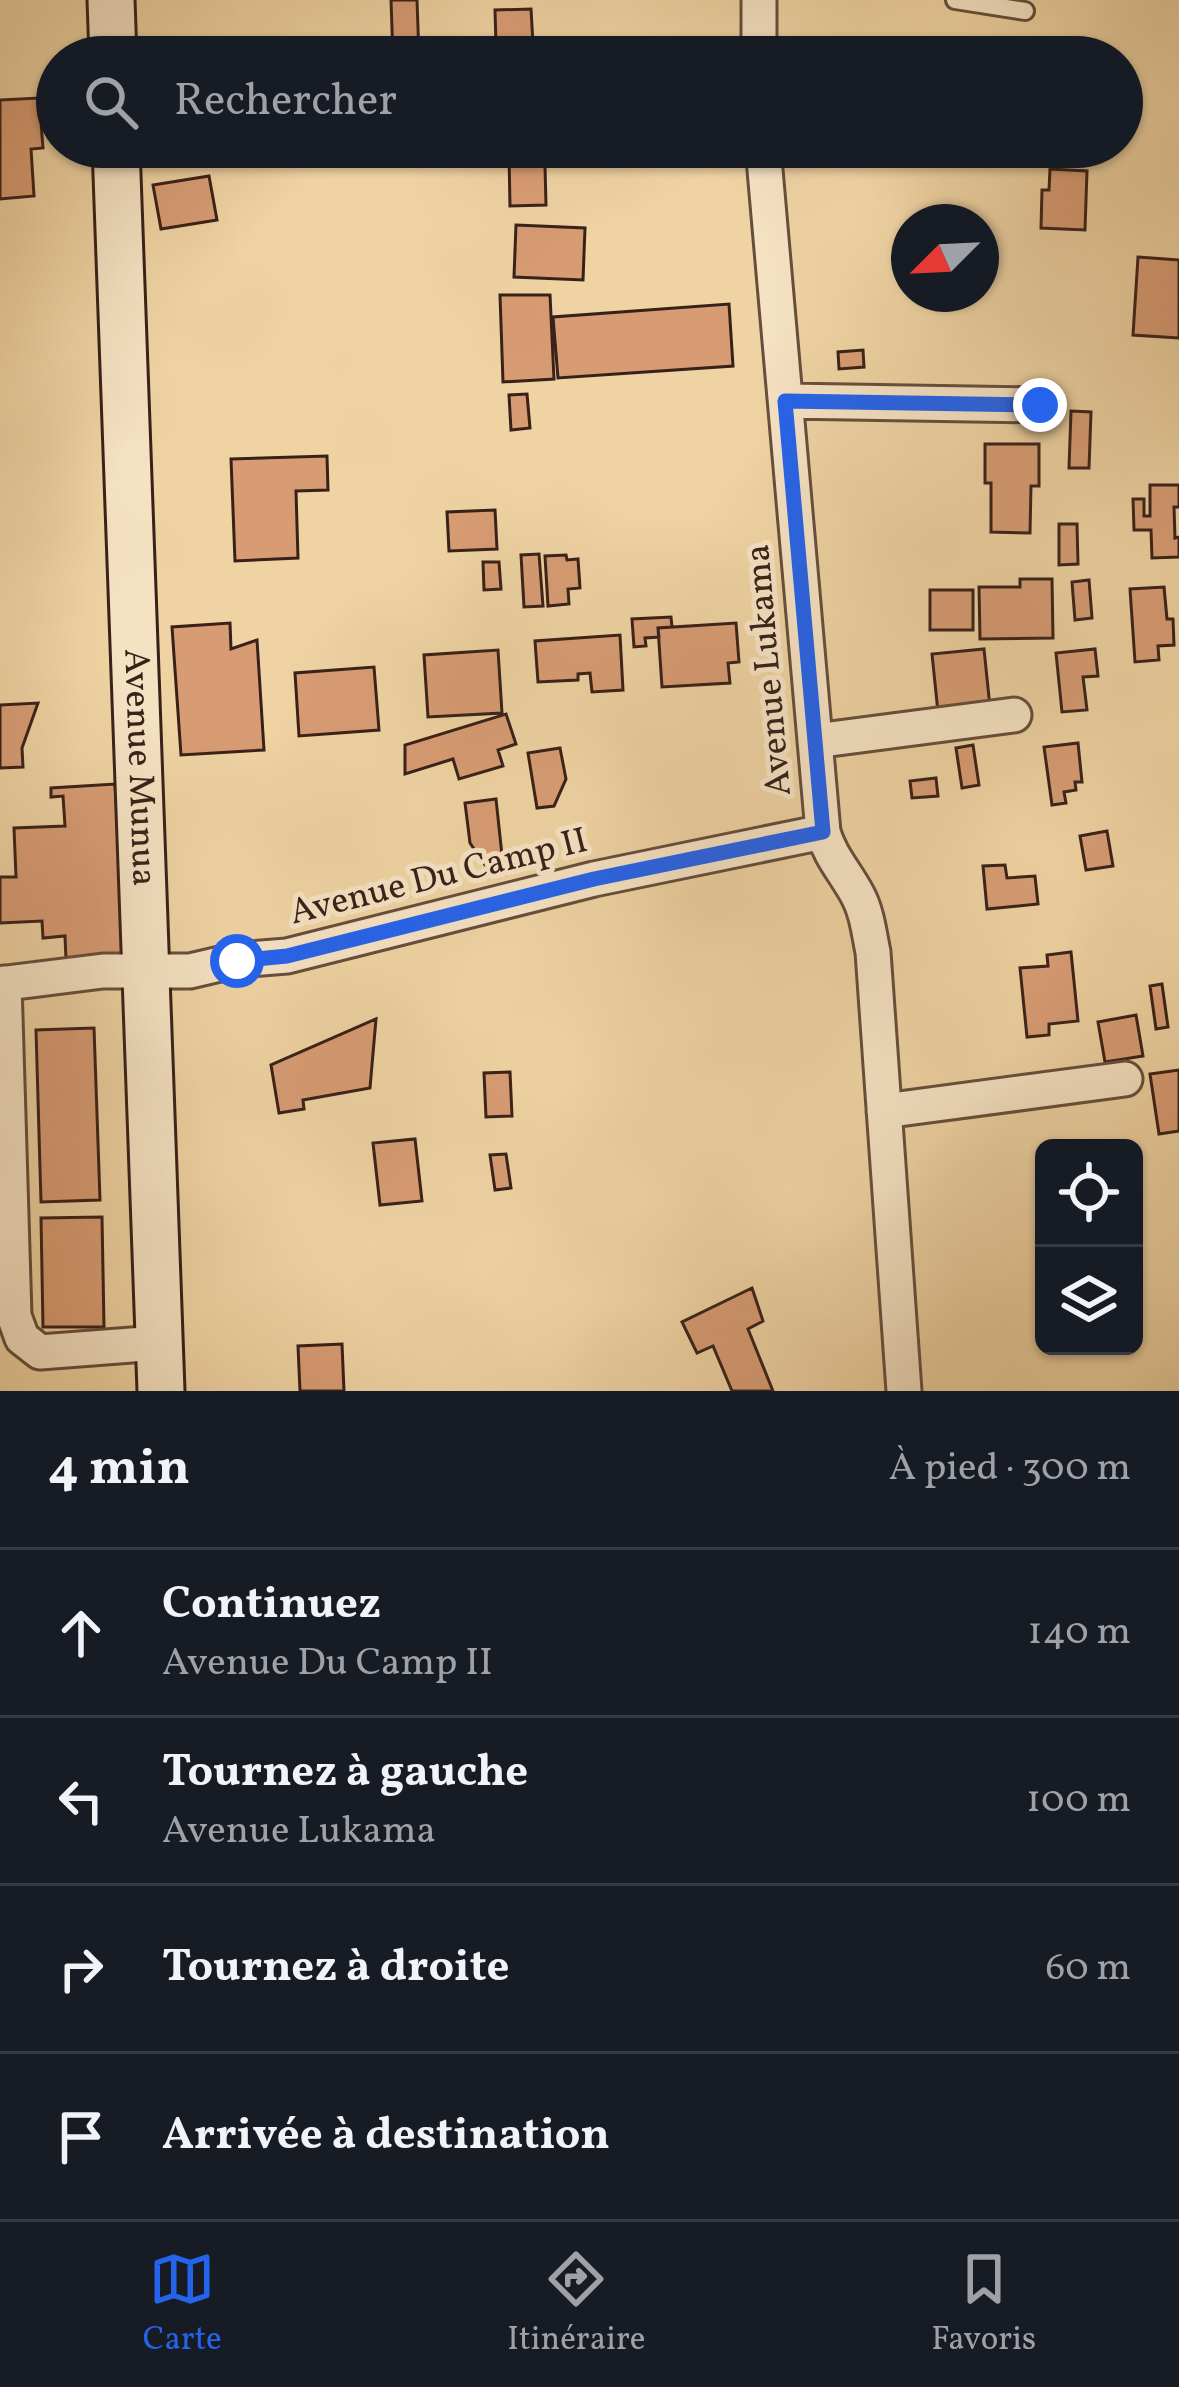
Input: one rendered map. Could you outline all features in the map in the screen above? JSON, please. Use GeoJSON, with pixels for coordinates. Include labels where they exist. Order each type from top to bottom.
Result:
{"type":"FeatureCollection","features":[{"type":"Feature","properties":{"kind":"main road"},"geometry":{"type":"LineString","coordinates":[[111,0],[112,36]]}},
{"type":"Feature","properties":{"kind":"main road","name":"Avenue Munua"},"geometry":{"type":"LineString","coordinates":[[117,168],[161,1391]]}},
{"type":"Feature","properties":{"kind":"street"},"geometry":{"type":"LineString","coordinates":[[759,0],[759,36]]}},
{"type":"Feature","properties":{"kind":"street","name":"Avenue Lukama"},"geometry":{"type":"LineString","coordinates":[[765,168],[823,832],[858,895],[873,952],[904,1391]]}},
{"type":"Feature","properties":{"kind":"street"},"geometry":{"type":"LineString","coordinates":[[785,401],[1040,405]]}},
{"type":"Feature","properties":{"kind":"street"},"geometry":{"type":"LineString","coordinates":[[815,741],[1014,715]]}},
{"type":"Feature","properties":{"kind":"street","name":"Avenue Du Camp II"},"geometry":{"type":"LineString","coordinates":[[2,983],[103,971],[190,970],[287,956],[594,879],[823,832]]}},
{"type":"Feature","properties":{"kind":"street"},"geometry":{"type":"LineString","coordinates":[[2,983],[14,1316],[22,1338],[40,1352],[158,1343]]}},
{"type":"Feature","properties":{"kind":"street"},"geometry":{"type":"LineString","coordinates":[[884,1111],[1125,1079]]}},
{"type":"Feature","properties":{"kind":"lane"},"geometry":{"type":"LineString","coordinates":[[955,0],[1024,10]]}},
{"type":"Feature","properties":{"kind":"building"},"geometry":{"type":"Polygon","coordinates":[[[391,0],[417,0],[418,36],[392,36],[391,0]]]}},
{"type":"Feature","properties":{"kind":"building"},"geometry":{"type":"Polygon","coordinates":[[[531,9],[533,36],[496,36],[495,10],[531,9]]]}},
{"type":"Feature","properties":{"kind":"building"},"geometry":{"type":"Polygon","coordinates":[[[36,98],[36,149],[31,149],[34,196],[0,199],[0,100],[36,98]]]}},
{"type":"Feature","properties":{"kind":"building"},"geometry":{"type":"Polygon","coordinates":[[[509,168],[545,168],[546,205],[510,206],[509,168]]]}},
{"type":"Feature","properties":{"kind":"building"},"geometry":{"type":"Polygon","coordinates":[[[1050,169],[1087,171],[1085,230],[1041,228],[1042,190],[1049,190],[1050,169]]]}},
{"type":"Feature","properties":{"kind":"building"},"geometry":{"type":"Polygon","coordinates":[[[209,176],[217,220],[161,229],[153,185],[209,176]]]}},
{"type":"Feature","properties":{"kind":"building"},"geometry":{"type":"Polygon","coordinates":[[[516,225],[585,228],[583,280],[514,277],[516,225]]]}},
{"type":"Feature","properties":{"kind":"building"},"geometry":{"type":"Polygon","coordinates":[[[1138,257],[1179,260],[1179,338],[1133,335],[1138,257]]]}},
{"type":"Feature","properties":{"kind":"building"},"geometry":{"type":"Polygon","coordinates":[[[500,295],[550,295],[554,379],[503,382],[500,295]]]}},
{"type":"Feature","properties":{"kind":"building"},"geometry":{"type":"Polygon","coordinates":[[[729,304],[733,366],[558,378],[553,317],[729,304]]]}},
{"type":"Feature","properties":{"kind":"building"},"geometry":{"type":"Polygon","coordinates":[[[863,350],[864,367],[839,369],[838,352],[863,350]]]}},
{"type":"Feature","properties":{"kind":"building"},"geometry":{"type":"Polygon","coordinates":[[[527,394],[530,428],[511,430],[509,395],[527,394]]]}},
{"type":"Feature","properties":{"kind":"building"},"geometry":{"type":"Polygon","coordinates":[[[1071,411],[1091,412],[1089,468],[1069,468],[1071,411]]]}},
{"type":"Feature","properties":{"kind":"building"},"geometry":{"type":"Polygon","coordinates":[[[985,444],[1039,444],[1039,486],[1031,486],[1030,533],[991,532],[985,444]]]}},
{"type":"Feature","properties":{"kind":"building"},"geometry":{"type":"Polygon","coordinates":[[[327,456],[328,490],[296,491],[298,558],[235,561],[231,459],[327,456]]]}},
{"type":"Feature","properties":{"kind":"building"},"geometry":{"type":"Polygon","coordinates":[[[1150,485],[1179,485],[1179,507],[1174,507],[1179,557],[1152,558],[1151,530],[1134,530],[1133,499],[1144,499],[1144,516],[1150,516],[1150,485]]]}},
{"type":"Feature","properties":{"kind":"building"},"geometry":{"type":"Polygon","coordinates":[[[495,510],[497,549],[449,551],[447,512],[495,510]]]}},
{"type":"Feature","properties":{"kind":"building"},"geometry":{"type":"Polygon","coordinates":[[[1059,524],[1077,524],[1078,564],[1059,565],[1059,524]]]}},
{"type":"Feature","properties":{"kind":"building"},"geometry":{"type":"Polygon","coordinates":[[[539,554],[543,606],[524,607],[521,555],[539,554]]]}},
{"type":"Feature","properties":{"kind":"building"},"geometry":{"type":"Polygon","coordinates":[[[566,555],[567,560],[578,559],[580,588],[568,589],[569,604],[548,606],[545,556],[566,555]]]}},
{"type":"Feature","properties":{"kind":"building"},"geometry":{"type":"Polygon","coordinates":[[[483,562],[499,562],[501,589],[484,590],[483,562]]]}},
{"type":"Feature","properties":{"kind":"building"},"geometry":{"type":"Polygon","coordinates":[[[1020,579],[1052,579],[1053,638],[980,639],[979,587],[1020,587],[1020,579]]]}},
{"type":"Feature","properties":{"kind":"building"},"geometry":{"type":"Polygon","coordinates":[[[1089,580],[1092,618],[1075,620],[1072,582],[1089,580]]]}},
{"type":"Feature","properties":{"kind":"building"},"geometry":{"type":"Polygon","coordinates":[[[1164,587],[1174,645],[1158,646],[1159,660],[1135,662],[1130,589],[1164,587]]]}},
{"type":"Feature","properties":{"kind":"building"},"geometry":{"type":"Polygon","coordinates":[[[930,590],[973,590],[973,630],[930,630],[930,590]]]}},
{"type":"Feature","properties":{"kind":"building"},"geometry":{"type":"Polygon","coordinates":[[[671,617],[672,627],[658,628],[659,637],[645,638],[646,646],[634,647],[632,619],[671,617]]]}},
{"type":"Feature","properties":{"kind":"building"},"geometry":{"type":"Polygon","coordinates":[[[230,623],[231,649],[257,640],[264,750],[181,755],[172,627],[230,623]]]}},
{"type":"Feature","properties":{"kind":"building"},"geometry":{"type":"Polygon","coordinates":[[[736,623],[739,662],[728,663],[730,683],[662,687],[658,628],[736,623]]]}},
{"type":"Feature","properties":{"kind":"building"},"geometry":{"type":"Polygon","coordinates":[[[620,635],[623,690],[592,692],[590,673],[578,674],[578,680],[538,682],[535,641],[620,635]]]}},
{"type":"Feature","properties":{"kind":"building"},"geometry":{"type":"Polygon","coordinates":[[[984,649],[991,717],[939,722],[932,654],[984,649]]]}},
{"type":"Feature","properties":{"kind":"building"},"geometry":{"type":"Polygon","coordinates":[[[1095,649],[1098,676],[1083,677],[1087,710],[1062,712],[1056,653],[1095,649]]]}},
{"type":"Feature","properties":{"kind":"building"},"geometry":{"type":"Polygon","coordinates":[[[498,650],[502,713],[428,717],[424,655],[498,650]]]}},
{"type":"Feature","properties":{"kind":"building"},"geometry":{"type":"Polygon","coordinates":[[[374,667],[379,730],[299,736],[295,673],[374,667]]]}},
{"type":"Feature","properties":{"kind":"building"},"geometry":{"type":"Polygon","coordinates":[[[38,703],[22,748],[23,767],[0,768],[0,705],[38,703]]]}},
{"type":"Feature","properties":{"kind":"building"},"geometry":{"type":"Polygon","coordinates":[[[506,714],[516,744],[498,750],[503,766],[459,779],[453,759],[405,774],[405,745],[506,714]]]}},
{"type":"Feature","properties":{"kind":"building"},"geometry":{"type":"Polygon","coordinates":[[[1078,743],[1082,782],[1075,782],[1076,790],[1064,792],[1066,803],[1052,805],[1044,747],[1078,743]]]}},
{"type":"Feature","properties":{"kind":"building"},"geometry":{"type":"Polygon","coordinates":[[[973,745],[979,785],[962,788],[956,748],[973,745]]]}},
{"type":"Feature","properties":{"kind":"building"},"geometry":{"type":"Polygon","coordinates":[[[560,748],[566,779],[554,806],[537,808],[528,753],[560,748]]]}},
{"type":"Feature","properties":{"kind":"building"},"geometry":{"type":"Polygon","coordinates":[[[936,778],[938,796],[912,798],[910,781],[936,778]]]}},
{"type":"Feature","properties":{"kind":"building"},"geometry":{"type":"Polygon","coordinates":[[[115,784],[125,957],[66,960],[65,936],[43,938],[42,921],[0,923],[0,877],[16,877],[14,828],[65,826],[63,796],[51,797],[51,788],[115,784]]]}},
{"type":"Feature","properties":{"kind":"building"},"geometry":{"type":"Polygon","coordinates":[[[496,799],[504,874],[492,875],[470,843],[465,803],[496,799]]]}},
{"type":"Feature","properties":{"kind":"building"},"geometry":{"type":"Polygon","coordinates":[[[1107,831],[1113,866],[1086,870],[1080,836],[1107,831]]]}},
{"type":"Feature","properties":{"kind":"building"},"geometry":{"type":"Polygon","coordinates":[[[1005,865],[1007,878],[1035,876],[1038,904],[987,909],[983,866],[1005,865]]]}},
{"type":"Feature","properties":{"kind":"building"},"geometry":{"type":"Polygon","coordinates":[[[1071,952],[1078,1021],[1049,1024],[1049,1035],[1027,1037],[1020,968],[1048,966],[1047,955],[1071,952]]]}},
{"type":"Feature","properties":{"kind":"building"},"geometry":{"type":"Polygon","coordinates":[[[1162,984],[1168,1027],[1156,1029],[1150,986],[1162,984]]]}},
{"type":"Feature","properties":{"kind":"building"},"geometry":{"type":"Polygon","coordinates":[[[1136,1015],[1143,1056],[1105,1062],[1098,1022],[1136,1015]]]}},
{"type":"Feature","properties":{"kind":"building"},"geometry":{"type":"Polygon","coordinates":[[[376,1019],[370,1088],[303,1100],[304,1109],[279,1113],[271,1065],[376,1019]]]}},
{"type":"Feature","properties":{"kind":"building"},"geometry":{"type":"Polygon","coordinates":[[[94,1028],[100,1200],[41,1202],[36,1030],[94,1028]]]}},
{"type":"Feature","properties":{"kind":"building"},"geometry":{"type":"Polygon","coordinates":[[[1179,1070],[1179,1131],[1159,1134],[1150,1074],[1179,1070]]]}},
{"type":"Feature","properties":{"kind":"building"},"geometry":{"type":"Polygon","coordinates":[[[510,1072],[512,1116],[486,1117],[484,1073],[510,1072]]]}},
{"type":"Feature","properties":{"kind":"building"},"geometry":{"type":"Polygon","coordinates":[[[415,1139],[422,1201],[380,1205],[373,1143],[415,1139]]]}},
{"type":"Feature","properties":{"kind":"building"},"geometry":{"type":"Polygon","coordinates":[[[506,1154],[511,1188],[495,1190],[490,1155],[506,1154]]]}},
{"type":"Feature","properties":{"kind":"building"},"geometry":{"type":"Polygon","coordinates":[[[102,1217],[104,1327],[43,1327],[41,1218],[102,1217]]]}},
{"type":"Feature","properties":{"kind":"building"},"geometry":{"type":"Polygon","coordinates":[[[752,1288],[763,1321],[748,1329],[773,1391],[732,1391],[713,1346],[697,1353],[682,1322],[752,1288]]]}},
{"type":"Feature","properties":{"kind":"building"},"geometry":{"type":"Polygon","coordinates":[[[342,1344],[344,1391],[300,1391],[298,1346],[342,1344]]]}},
{"type":"Feature","properties":{"kind":"route"},"geometry":{"type":"LineString","coordinates":[[237,961],[287,956],[594,879],[823,832],[785,401],[1040,405]]}}]}
